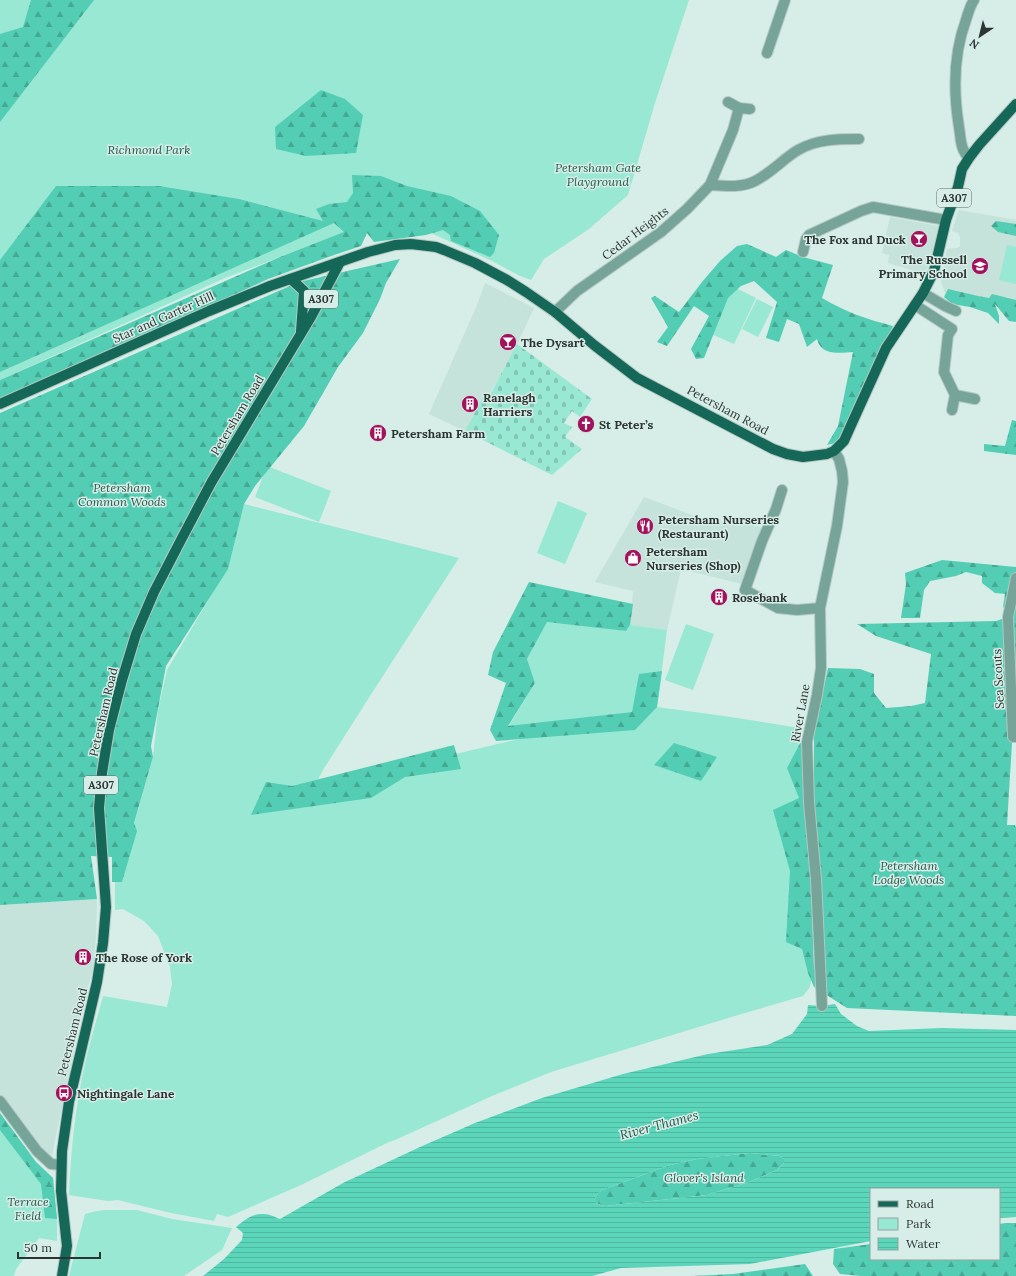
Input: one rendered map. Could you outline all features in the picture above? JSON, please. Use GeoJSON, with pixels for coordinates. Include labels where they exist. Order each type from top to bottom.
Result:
{"type":"FeatureCollection","features":[{"type":"Feature","properties":{"kind":"main road","name":"A307"},"geometry":{"type":"LineString","coordinates":[[834,451],[844,442],[886,348],[923,293],[934,271],[946,220],[958,187],[962,170],[969,158],[1016,104]]}},
{"type":"Feature","properties":{"kind":"main road","name":"Petersham Road"},"geometry":{"type":"LineString","coordinates":[[62,1276],[66,1246],[66,1231],[62,1203],[61,1165],[63,1137],[69,1102],[98,982],[106,907],[99,808],[102,773],[109,730],[122,680],[136,634],[154,592],[182,538],[211,483],[300,335],[340,262],[395,245],[411,244],[436,247],[463,257],[508,280],[555,312],[636,378],[772,449],[803,457],[827,454],[834,451]]}},
{"type":"Feature","properties":{"kind":"main road","name":"Star and Garter Hill"},"geometry":{"type":"LineString","coordinates":[[0,404],[209,311],[291,279],[340,262]]}},
{"type":"Feature","properties":{"kind":"main road","name":"Petersham Road"},"geometry":{"type":"LineString","coordinates":[[291,279],[304,290],[303,317],[300,335]]}},
{"type":"Feature","properties":{"kind":"street"},"geometry":{"type":"LineString","coordinates":[[767,53],[784,0]]}},
{"type":"Feature","properties":{"kind":"street"},"geometry":{"type":"LineString","coordinates":[[969,158],[962,148],[954,82],[956,56],[961,34],[974,0]]}},
{"type":"Feature","properties":{"kind":"street"},"geometry":{"type":"LineString","coordinates":[[728,102],[739,108],[750,109]]}},
{"type":"Feature","properties":{"kind":"street","name":"Cedar Heights"},"geometry":{"type":"LineString","coordinates":[[555,312],[577,291],[662,232],[710,185],[733,130],[739,108]]}},
{"type":"Feature","properties":{"kind":"street"},"geometry":{"type":"LineString","coordinates":[[710,185],[731,186],[755,181],[799,149],[820,141],[859,139]]}},
{"type":"Feature","properties":{"kind":"street"},"geometry":{"type":"LineString","coordinates":[[803,252],[806,239],[809,235],[870,207],[946,220]]}},
{"type":"Feature","properties":{"kind":"street"},"geometry":{"type":"LineString","coordinates":[[923,293],[956,311]]}},
{"type":"Feature","properties":{"kind":"street"},"geometry":{"type":"LineString","coordinates":[[915,305],[952,329],[948,335],[944,372],[955,395],[952,410]]}},
{"type":"Feature","properties":{"kind":"street"},"geometry":{"type":"LineString","coordinates":[[955,395],[974,399]]}},
{"type":"Feature","properties":{"kind":"street","name":"River Lane"},"geometry":{"type":"LineString","coordinates":[[822,1006],[816,879],[809,803],[807,742],[821,668],[820,608],[838,526],[843,482],[839,459],[834,451]]}},
{"type":"Feature","properties":{"kind":"street"},"geometry":{"type":"LineString","coordinates":[[782,490],[745,590],[778,608],[797,610],[820,608]]}},
{"type":"Feature","properties":{"kind":"street","name":"Sea Scouts"},"geometry":{"type":"LineString","coordinates":[[1016,578],[1008,617],[1013,737],[1016,737]]}},
{"type":"Feature","properties":{"kind":"street"},"geometry":{"type":"LineString","coordinates":[[0,1101],[37,1151],[51,1164],[61,1165]]}},
{"type":"Feature","properties":{"kind":"shaded area","name":"The Russell Primary School"},"geometry":{"type":"Polygon","coordinates":[[[959,210],[1016,220],[1016,305],[950,296],[945,293],[941,282],[947,249],[957,248],[960,246],[960,237],[958,233],[952,231],[959,210]]]}},
{"type":"Feature","properties":{"kind":"shaded area"},"geometry":{"type":"Polygon","coordinates":[[[890,217],[939,226],[931,260],[925,274],[888,263],[889,255],[882,253],[890,217]]]}},
{"type":"Feature","properties":{"kind":"shaded area"},"geometry":{"type":"Polygon","coordinates":[[[485,283],[534,308],[513,353],[487,399],[483,398],[465,431],[429,414],[477,305],[485,283]]]}},
{"type":"Feature","properties":{"kind":"shaded area"},"geometry":{"type":"Polygon","coordinates":[[[644,497],[705,520],[757,526],[762,528],[742,584],[681,569],[667,630],[630,625],[633,591],[595,582],[644,497]]]}},
{"type":"Feature","properties":{"kind":"shaded area"},"geometry":{"type":"Polygon","coordinates":[[[97,899],[96,938],[93,969],[84,1001],[52,1155],[42,1153],[0,1095],[0,905],[97,899]]]}},
{"type":"Feature","properties":{"kind":"green space","name":"Richmond Park"},"geometry":{"type":"Polygon","coordinates":[[[0,0],[689,0],[655,103],[628,195],[589,229],[544,259],[531,280],[429,232],[345,232],[225,278],[0,380],[0,0]]]}},
{"type":"Feature","properties":{"kind":"green space"},"geometry":{"type":"Polygon","coordinates":[[[31,0],[94,0],[0,122],[0,34],[23,27],[31,0]]]}},
{"type":"Feature","properties":{"kind":"green space"},"geometry":{"type":"Polygon","coordinates":[[[321,90],[345,99],[363,115],[356,153],[306,156],[276,149],[275,127],[321,90]]]}},
{"type":"Feature","properties":{"kind":"green space"},"geometry":{"type":"Polygon","coordinates":[[[352,175],[381,176],[407,186],[451,196],[480,211],[499,235],[494,253],[490,257],[451,241],[450,235],[443,230],[426,235],[374,242],[367,233],[361,246],[268,279],[0,399],[0,380],[280,257],[344,232],[334,223],[0,372],[0,260],[56,186],[159,186],[239,199],[323,221],[316,209],[329,204],[347,202],[353,193],[352,175]]]}},
{"type":"Feature","properties":{"kind":"green space"},"geometry":{"type":"Polygon","coordinates":[[[996,221],[1016,224],[1016,236],[998,232],[991,226],[996,221]]]}},
{"type":"Feature","properties":{"kind":"green space"},"geometry":{"type":"Polygon","coordinates":[[[747,244],[776,257],[786,250],[803,257],[833,265],[822,298],[856,315],[893,326],[842,436],[835,443],[827,445],[838,426],[853,352],[837,353],[827,351],[822,348],[817,339],[807,347],[799,324],[787,319],[779,342],[766,338],[777,302],[754,281],[741,286],[728,298],[704,358],[696,359],[691,349],[709,316],[694,306],[667,346],[657,342],[668,327],[651,298],[655,296],[679,312],[720,261],[737,246],[747,244]]]}},
{"type":"Feature","properties":{"kind":"green space"},"geometry":{"type":"Polygon","coordinates":[[[1007,245],[1016,247],[1016,284],[999,280],[1007,245]]]}},
{"type":"Feature","properties":{"kind":"green space","name":"Petersham Common Woods"},"geometry":{"type":"Polygon","coordinates":[[[400,259],[386,283],[380,299],[363,333],[338,367],[304,426],[255,486],[244,504],[228,569],[166,666],[151,746],[153,757],[134,823],[137,831],[122,882],[112,882],[112,857],[91,856],[97,899],[0,905],[0,413],[299,282],[400,259]]]}},
{"type":"Feature","properties":{"kind":"green space"},"geometry":{"type":"Polygon","coordinates":[[[732,286],[756,298],[734,344],[709,333],[732,286]]]}},
{"type":"Feature","properties":{"kind":"green space"},"geometry":{"type":"Polygon","coordinates":[[[948,289],[989,298],[992,294],[1016,300],[1016,322],[1009,321],[995,304],[999,316],[999,324],[988,313],[970,307],[952,304],[944,297],[948,289]]]}},
{"type":"Feature","properties":{"kind":"green space"},"geometry":{"type":"Polygon","coordinates":[[[757,299],[773,307],[758,337],[742,329],[757,299]]]}},
{"type":"Feature","properties":{"kind":"green space"},"geometry":{"type":"Polygon","coordinates":[[[517,344],[592,399],[580,417],[572,411],[564,423],[572,427],[565,437],[582,449],[552,475],[465,431],[483,398],[488,399],[517,344]]]}},
{"type":"Feature","properties":{"kind":"green space"},"geometry":{"type":"Polygon","coordinates":[[[1012,420],[1016,421],[1016,455],[984,451],[984,444],[1005,446],[1012,420]]]}},
{"type":"Feature","properties":{"kind":"green space"},"geometry":{"type":"Polygon","coordinates":[[[267,466],[331,491],[319,522],[255,497],[267,466]]]}},
{"type":"Feature","properties":{"kind":"green space"},"geometry":{"type":"Polygon","coordinates":[[[558,501],[587,513],[565,564],[537,553],[558,501]]]}},
{"type":"Feature","properties":{"kind":"green space"},"geometry":{"type":"Polygon","coordinates":[[[244,504],[459,558],[323,770],[315,785],[326,785],[510,741],[631,718],[632,712],[508,727],[535,683],[527,659],[547,621],[626,631],[630,625],[667,630],[657,707],[800,728],[800,798],[812,974],[810,987],[803,996],[551,1072],[492,1096],[389,1142],[301,1185],[228,1217],[217,1214],[214,1221],[171,1213],[118,1200],[108,1201],[69,1195],[76,1113],[87,1055],[103,996],[167,1007],[172,984],[170,967],[158,936],[144,921],[123,909],[115,910],[115,882],[122,882],[134,824],[153,757],[158,710],[167,670],[225,572],[244,504]]]}},
{"type":"Feature","properties":{"kind":"green space","name":"Petersham Lodge Woods"},"geometry":{"type":"Polygon","coordinates":[[[942,560],[1016,567],[1016,743],[1012,743],[1007,825],[1015,825],[1016,828],[1016,1016],[847,1008],[814,987],[808,973],[802,949],[786,942],[790,871],[773,810],[799,798],[787,768],[806,732],[814,969],[814,734],[828,668],[860,669],[874,674],[874,693],[886,708],[925,703],[931,654],[876,636],[857,624],[996,621],[1008,617],[1010,614],[1003,607],[1005,594],[995,593],[982,583],[982,576],[966,572],[956,576],[930,581],[924,590],[920,618],[901,618],[906,584],[905,573],[942,560]]]}},
{"type":"Feature","properties":{"kind":"green space"},"geometry":{"type":"Polygon","coordinates":[[[529,582],[633,604],[630,625],[626,631],[547,622],[527,659],[535,683],[508,726],[632,712],[639,674],[662,671],[657,707],[635,730],[496,741],[490,730],[506,683],[488,675],[493,652],[529,582]]]}},
{"type":"Feature","properties":{"kind":"green space"},"geometry":{"type":"Polygon","coordinates":[[[686,624],[714,634],[693,690],[665,680],[686,624]]]}},
{"type":"Feature","properties":{"kind":"green space"},"geometry":{"type":"Polygon","coordinates":[[[674,743],[717,757],[701,781],[654,765],[674,743]]]}},
{"type":"Feature","properties":{"kind":"green space"},"geometry":{"type":"Polygon","coordinates":[[[454,745],[461,769],[405,777],[371,798],[251,815],[266,782],[292,786],[454,745]]]}},
{"type":"Feature","properties":{"kind":"green space","name":"Terrace Field"},"geometry":{"type":"Polygon","coordinates":[[[0,1113],[36,1162],[53,1178],[57,1219],[57,1241],[39,1238],[16,1269],[14,1276],[0,1276],[0,1113]]]}},
{"type":"Feature","properties":{"kind":"green space"},"geometry":{"type":"Polygon","coordinates":[[[0,1113],[36,1162],[53,1178],[57,1219],[45,1218],[41,1184],[0,1130],[0,1113]]]}},
{"type":"Feature","properties":{"kind":"green space","name":"Glover's Island"},"geometry":{"type":"Polygon","coordinates":[[[750,1153],[780,1156],[784,1159],[784,1163],[777,1170],[749,1182],[707,1195],[605,1206],[598,1204],[595,1201],[597,1195],[602,1190],[670,1165],[697,1159],[750,1153]]]}},
{"type":"Feature","properties":{"kind":"green space"},"geometry":{"type":"Polygon","coordinates":[[[103,1210],[137,1210],[172,1219],[232,1228],[222,1250],[184,1276],[69,1276],[85,1214],[103,1210]]]}},
{"type":"Feature","properties":{"kind":"green space"},"geometry":{"type":"Polygon","coordinates":[[[1016,1223],[1016,1276],[861,1276],[840,1274],[833,1264],[834,1249],[870,1244],[870,1260],[1000,1260],[1000,1224],[1016,1223]]]}},
{"type":"Feature","properties":{"kind":"green space"},"geometry":{"type":"Polygon","coordinates":[[[805,1264],[813,1276],[691,1276],[733,1274],[805,1264]]]}},
{"type":"Feature","properties":{"kind":"water","name":"River Thames"},"geometry":{"type":"Polygon","coordinates":[[[835,1004],[841,1014],[857,1026],[869,1031],[942,1028],[1016,1030],[1016,1217],[1000,1218],[1000,1188],[870,1188],[870,1241],[750,1264],[621,1268],[592,1276],[203,1276],[224,1259],[242,1240],[243,1233],[236,1227],[252,1216],[266,1214],[280,1219],[343,1183],[420,1147],[475,1123],[542,1098],[623,1074],[708,1054],[767,1045],[792,1034],[807,1014],[808,1005],[822,1006],[835,1004]],[[750,1153],[697,1159],[670,1165],[602,1190],[597,1195],[595,1201],[598,1204],[605,1206],[707,1195],[749,1182],[777,1170],[784,1163],[784,1159],[780,1156],[750,1153]]]}},
{"type":"Feature","properties":{"kind":"place","name":"The Fox and Duck"},"geometry":{"type":"Point","coordinates":[919,239]}},
{"type":"Feature","properties":{"kind":"place","name":"The Russell Primary School"},"geometry":{"type":"Point","coordinates":[980,266]}},
{"type":"Feature","properties":{"kind":"place","name":"The Dysart"},"geometry":{"type":"Point","coordinates":[508,342]}},
{"type":"Feature","properties":{"kind":"place","name":"Ranelagh Harriers"},"geometry":{"type":"Point","coordinates":[470,404]}},
{"type":"Feature","properties":{"kind":"place","name":"St Peter’s"},"geometry":{"type":"Point","coordinates":[586,424]}},
{"type":"Feature","properties":{"kind":"place","name":"Petersham Farm"},"geometry":{"type":"Point","coordinates":[378,433]}},
{"type":"Feature","properties":{"kind":"place","name":"Petersham Nurseries (Restaurant)"},"geometry":{"type":"Point","coordinates":[645,526]}},
{"type":"Feature","properties":{"kind":"place","name":"Petersham Nurseries (Shop)"},"geometry":{"type":"Point","coordinates":[633,558]}},
{"type":"Feature","properties":{"kind":"place","name":"Rosebank"},"geometry":{"type":"Point","coordinates":[719,597]}},
{"type":"Feature","properties":{"kind":"place","name":"The Rose of York"},"geometry":{"type":"Point","coordinates":[83,957]}},
{"type":"Feature","properties":{"kind":"place","name":"Nightingale Lane"},"geometry":{"type":"Point","coordinates":[64,1093]}},
{"type":"Feature","properties":{"kind":"park label","name":"Petersham Gate Playground"},"geometry":{"type":"Point","coordinates":[598,174]}}]}
